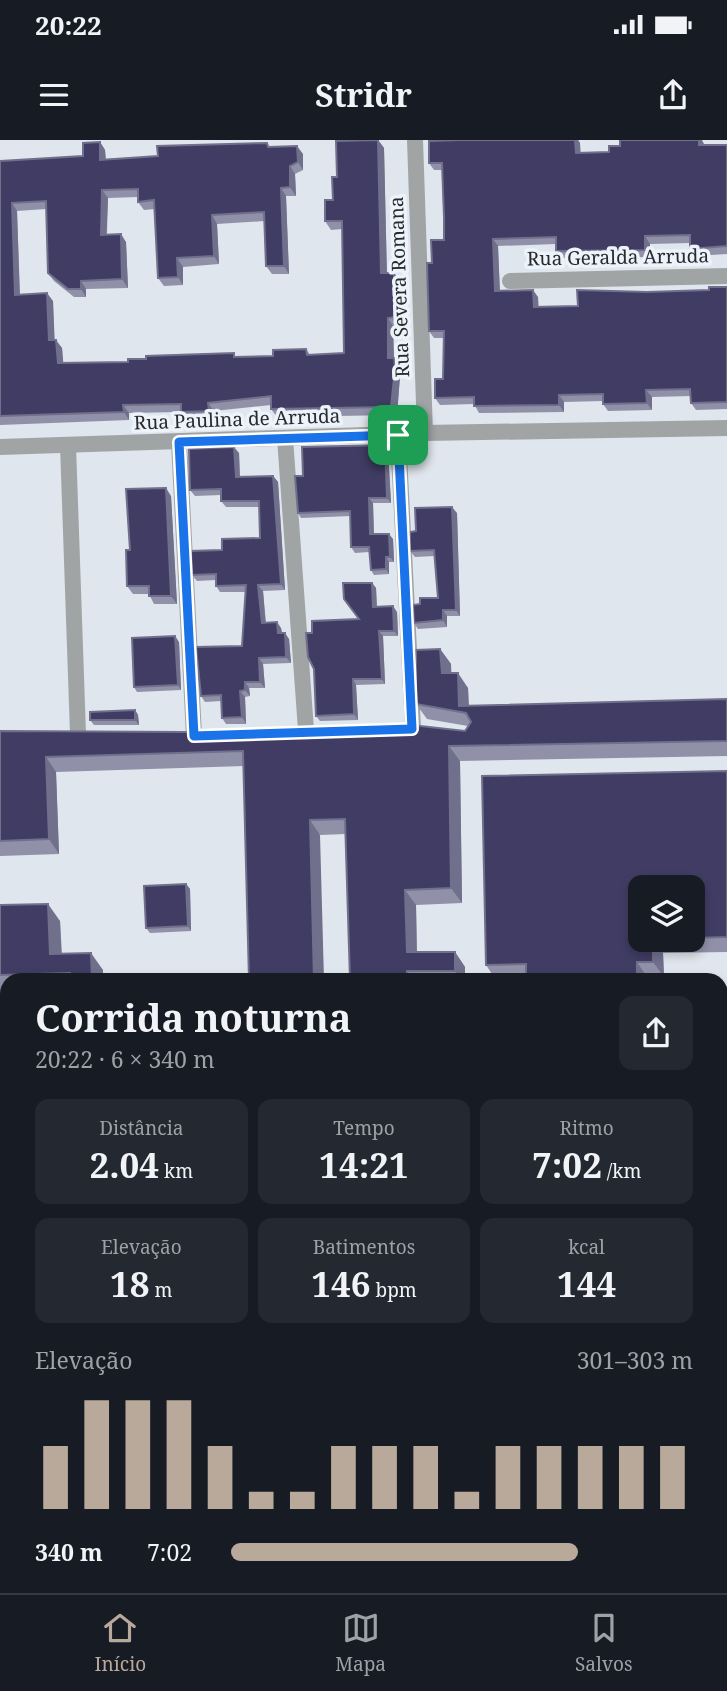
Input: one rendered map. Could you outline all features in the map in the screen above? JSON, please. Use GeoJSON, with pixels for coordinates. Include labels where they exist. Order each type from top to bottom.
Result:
{"type":"FeatureCollection","features":[{"type":"Feature","properties":{"kind":"street","name":"Rua Severa Romana"},"geometry":{"type":"LineString","coordinates":[[415,140],[425,433]]}},
{"type":"Feature","properties":{"kind":"street","name":"Rua Geralda Arruda"},"geometry":{"type":"LineString","coordinates":[[510,281],[727,276]]}},
{"type":"Feature","properties":{"kind":"street","name":"Rua Paulina de Arruda"},"geometry":{"type":"LineString","coordinates":[[0,447],[425,433],[727,428]]}},
{"type":"Feature","properties":{"kind":"street"},"geometry":{"type":"LineString","coordinates":[[398,435],[412,729]]}},
{"type":"Feature","properties":{"kind":"street"},"geometry":{"type":"LineString","coordinates":[[285,438],[307,730]]}},
{"type":"Feature","properties":{"kind":"street"},"geometry":{"type":"LineString","coordinates":[[179,442],[193,736]]}},
{"type":"Feature","properties":{"kind":"street"},"geometry":{"type":"LineString","coordinates":[[68,445],[78,734]]}},
{"type":"Feature","properties":{"kind":"building"},"geometry":{"type":"Polygon","coordinates":[[[378,140],[381,273],[394,273],[395,317],[388,318],[388,358],[394,358],[395,368],[391,407],[271,409],[271,396],[208,403],[209,411],[181,412],[181,404],[123,405],[124,412],[0,416],[0,161],[83,156],[83,143],[100,142],[100,160],[158,156],[157,146],[267,143],[268,147],[297,146],[298,162],[290,166],[290,187],[281,188],[284,266],[266,266],[264,212],[212,215],[214,256],[177,258],[178,277],[158,278],[154,200],[138,202],[138,189],[102,190],[101,235],[121,234],[122,279],[81,281],[81,289],[68,289],[48,273],[46,201],[12,203],[15,295],[47,293],[49,340],[56,340],[58,363],[128,362],[128,359],[146,359],[146,356],[234,353],[234,357],[273,356],[273,350],[306,349],[307,355],[344,353],[342,221],[325,221],[325,200],[333,200],[332,177],[337,177],[336,141],[378,140]]]}},
{"type":"Feature","properties":{"kind":"building"},"geometry":{"type":"Polygon","coordinates":[[[575,140],[576,153],[609,152],[609,146],[620,146],[620,140],[699,140],[699,145],[727,145],[727,246],[690,249],[690,235],[645,236],[645,250],[556,251],[556,237],[493,239],[495,291],[533,290],[534,307],[578,306],[577,290],[647,292],[727,287],[727,402],[691,403],[690,389],[646,390],[647,403],[603,404],[603,394],[559,395],[559,405],[474,406],[474,397],[435,398],[435,379],[443,379],[444,331],[429,331],[427,263],[432,263],[431,240],[444,240],[444,217],[442,163],[429,163],[429,141],[575,140]]]}},
{"type":"Feature","properties":{"kind":"building"},"geometry":{"type":"Polygon","coordinates":[[[385,445],[387,498],[369,498],[370,534],[389,534],[390,557],[386,557],[386,569],[371,570],[369,547],[351,547],[350,511],[298,513],[295,476],[303,476],[302,447],[385,445]]]}},
{"type":"Feature","properties":{"kind":"building"},"geometry":{"type":"Polygon","coordinates":[[[234,447],[236,477],[273,476],[281,584],[258,585],[262,623],[277,622],[278,633],[285,633],[286,657],[259,658],[260,682],[245,682],[245,690],[240,691],[242,717],[222,718],[221,695],[201,696],[196,647],[242,646],[246,585],[216,586],[216,574],[192,575],[191,551],[222,550],[222,539],[260,538],[259,501],[221,501],[221,489],[190,490],[189,449],[234,447]]]}},
{"type":"Feature","properties":{"kind":"building"},"geometry":{"type":"Polygon","coordinates":[[[166,488],[171,596],[149,596],[149,586],[127,586],[126,550],[130,550],[126,489],[166,488]]]}},
{"type":"Feature","properties":{"kind":"building"},"geometry":{"type":"Polygon","coordinates":[[[452,507],[456,610],[443,610],[443,620],[414,623],[413,605],[420,604],[420,598],[438,598],[434,550],[410,551],[410,532],[416,531],[415,508],[452,507]]]}},
{"type":"Feature","properties":{"kind":"building"},"geometry":{"type":"Polygon","coordinates":[[[343,583],[372,583],[373,607],[393,606],[394,631],[379,631],[382,679],[353,679],[354,714],[316,716],[314,669],[308,657],[306,633],[312,633],[312,621],[359,619],[344,599],[343,583]]]}},
{"type":"Feature","properties":{"kind":"building"},"geometry":{"type":"Polygon","coordinates":[[[175,636],[178,685],[134,687],[132,638],[175,636]]]}},
{"type":"Feature","properties":{"kind":"building"},"geometry":{"type":"Polygon","coordinates":[[[440,649],[442,673],[458,673],[459,706],[727,699],[727,741],[449,746],[451,888],[405,890],[407,952],[455,952],[455,971],[350,973],[345,819],[310,820],[314,973],[249,973],[243,751],[46,757],[49,839],[0,841],[0,731],[184,732],[402,724],[465,731],[471,722],[466,713],[416,704],[416,650],[440,649]]]}},
{"type":"Feature","properties":{"kind":"building"},"geometry":{"type":"Polygon","coordinates":[[[135,710],[135,720],[90,720],[90,712],[135,710]]]}},
{"type":"Feature","properties":{"kind":"building"},"geometry":{"type":"Polygon","coordinates":[[[727,771],[727,937],[705,938],[705,875],[628,875],[628,952],[653,952],[653,962],[637,962],[637,973],[526,973],[526,964],[486,965],[482,776],[727,771]]]}},
{"type":"Feature","properties":{"kind":"building"},"geometry":{"type":"Polygon","coordinates":[[[186,884],[188,926],[146,928],[144,886],[186,884]]]}},
{"type":"Feature","properties":{"kind":"building"},"geometry":{"type":"Polygon","coordinates":[[[48,904],[50,954],[91,953],[92,973],[0,973],[0,905],[48,904]]]}},
{"type":"Feature","properties":{"kind":"route"},"geometry":{"type":"LineString","coordinates":[[398,435],[412,729],[306,730],[194,736],[179,442],[398,435]]}}]}
